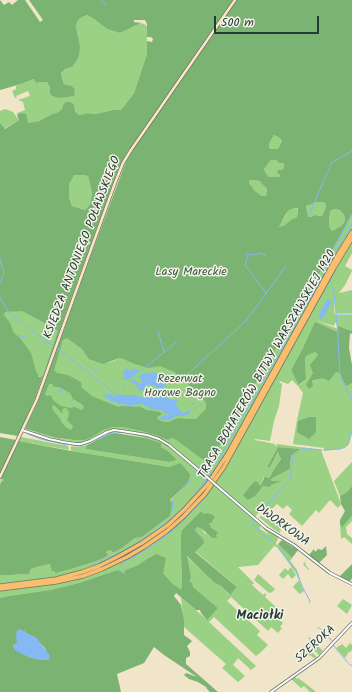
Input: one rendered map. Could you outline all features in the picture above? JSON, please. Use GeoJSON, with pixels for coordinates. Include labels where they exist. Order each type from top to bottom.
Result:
{"type":"FeatureCollection","features":[{"type":"Feature","properties":{"kind":"highway","name":"TRASA BOHATERÓW BITWY WARSZAWSKIEJ 1920"},"geometry":{"type":"LineString","coordinates":[[0,585],[39,582],[88,570],[108,562],[150,538],[174,520],[192,502],[211,480],[227,455],[336,258],[352,232]]}},
{"type":"Feature","properties":{"kind":"highway","name":"TRASA BOHATERÓW BITWY WARSZAWSKIEJ 1920"},"geometry":{"type":"LineString","coordinates":[[0,590],[56,582],[83,576],[106,567],[127,557],[150,543],[183,517],[205,494],[227,460],[328,278],[352,238]]}},
{"type":"Feature","properties":{"kind":"main road","name":"KSIĘDZA ANTONIEGO POŁAWSKIEGO"},"geometry":{"type":"LineString","coordinates":[[0,477],[41,388],[123,163],[235,0]]}},
{"type":"Feature","properties":{"kind":"street","name":"DWORKOWA"},"geometry":{"type":"LineString","coordinates":[[22,430],[48,439],[76,444],[90,441],[114,430],[147,435],[159,439],[169,445],[266,528],[294,545],[330,573],[352,584]]}},
{"type":"Feature","properties":{"kind":"street","name":"SZEROKA"},"geometry":{"type":"LineString","coordinates":[[270,692],[319,658],[352,623]]}},
{"type":"Feature","properties":{"kind":"green space"},"geometry":{"type":"Polygon","coordinates":[[[0,0],[4,5],[9,2],[12,5],[18,0],[25,0],[40,22],[43,20],[29,0],[233,0],[122,162],[34,401],[18,436],[0,433],[0,123],[5,129],[19,120],[17,115],[20,113],[26,114],[28,123],[39,121],[57,113],[62,109],[66,102],[74,105],[75,112],[79,115],[121,110],[134,93],[147,54],[147,41],[152,42],[153,39],[151,37],[147,37],[147,24],[145,20],[134,20],[134,22],[141,23],[120,33],[107,29],[87,15],[78,20],[76,26],[80,47],[77,60],[72,67],[65,69],[61,73],[64,84],[72,86],[75,89],[74,96],[58,98],[53,96],[50,93],[50,87],[47,82],[36,83],[34,79],[0,90],[0,0]],[[74,175],[69,184],[69,197],[72,206],[85,210],[90,204],[92,193],[88,176],[74,175]],[[22,311],[5,312],[4,315],[10,323],[14,333],[20,338],[31,353],[39,377],[43,376],[58,331],[22,311]]]}},
{"type":"Feature","properties":{"kind":"green space","name":"Lasy Mareckie"},"geometry":{"type":"Polygon","coordinates":[[[237,0],[352,0],[352,215],[209,464],[175,439],[171,438],[168,440],[156,435],[123,427],[112,427],[103,430],[84,440],[57,438],[26,429],[39,399],[128,156],[237,0]],[[274,135],[269,144],[269,148],[278,149],[282,141],[280,138],[274,135]],[[271,160],[264,169],[269,177],[279,177],[280,175],[277,172],[278,170],[284,168],[283,163],[279,163],[276,160],[271,160]],[[250,180],[249,183],[255,191],[262,196],[266,196],[267,189],[260,181],[250,180]],[[317,202],[306,206],[308,216],[322,216],[326,206],[325,203],[317,202]],[[298,208],[287,212],[279,227],[297,217],[298,208]],[[334,209],[330,211],[329,226],[332,231],[341,226],[345,219],[340,210],[334,209]],[[67,338],[63,340],[54,370],[57,373],[68,375],[81,382],[82,388],[92,396],[118,407],[141,407],[146,410],[160,412],[162,414],[157,418],[164,422],[169,422],[178,418],[196,419],[206,409],[206,403],[204,400],[200,398],[196,391],[174,372],[160,366],[148,368],[120,358],[103,364],[89,359],[82,349],[67,338]],[[49,384],[45,394],[46,396],[50,395],[54,401],[61,406],[70,408],[75,407],[81,410],[84,408],[83,405],[73,399],[70,393],[59,387],[54,387],[52,384],[49,384]],[[54,405],[52,406],[53,410],[67,428],[72,429],[73,426],[67,420],[68,409],[64,408],[62,410],[63,414],[54,405]]]}},
{"type":"Feature","properties":{"kind":"green space"},"geometry":{"type":"Polygon","coordinates":[[[87,15],[107,29],[120,33],[141,23],[146,25],[147,54],[134,93],[121,110],[79,115],[63,105],[62,109],[57,113],[39,121],[28,123],[19,113],[17,115],[17,113],[25,110],[23,102],[18,100],[30,96],[28,91],[16,96],[17,98],[15,98],[12,91],[16,89],[16,86],[34,79],[39,82],[49,83],[51,95],[75,89],[72,86],[64,84],[61,72],[72,67],[78,36],[76,26],[78,20],[87,15]]]}},
{"type":"Feature","properties":{"kind":"green space"},"geometry":{"type":"Polygon","coordinates":[[[5,109],[13,112],[19,120],[4,129],[0,123],[0,111],[5,109]]]}},
{"type":"Feature","properties":{"kind":"green space"},"geometry":{"type":"Polygon","coordinates":[[[274,135],[282,141],[278,149],[269,148],[269,144],[274,135]]]}},
{"type":"Feature","properties":{"kind":"green space"},"geometry":{"type":"Polygon","coordinates":[[[271,160],[276,160],[284,165],[284,168],[278,170],[280,175],[279,177],[268,177],[266,175],[264,169],[271,160]]]}},
{"type":"Feature","properties":{"kind":"green space"},"geometry":{"type":"Polygon","coordinates":[[[74,175],[88,176],[92,193],[90,204],[85,210],[72,206],[69,197],[69,184],[74,175]]]}},
{"type":"Feature","properties":{"kind":"green space"},"geometry":{"type":"Polygon","coordinates":[[[250,180],[260,181],[267,189],[266,196],[262,196],[255,191],[249,183],[250,180]]]}},
{"type":"Feature","properties":{"kind":"green space"},"geometry":{"type":"Polygon","coordinates":[[[317,202],[325,203],[326,205],[322,216],[308,216],[306,206],[317,202]]]}},
{"type":"Feature","properties":{"kind":"green space"},"geometry":{"type":"Polygon","coordinates":[[[295,208],[298,210],[297,217],[279,227],[288,210],[295,208]]]}},
{"type":"Feature","properties":{"kind":"green space"},"geometry":{"type":"Polygon","coordinates":[[[330,210],[340,210],[345,219],[341,226],[332,231],[329,226],[329,220],[330,210]]]}},
{"type":"Feature","properties":{"kind":"green space","name":"Rezerwat Horowe Bagno"},"geometry":{"type":"Polygon","coordinates":[[[352,215],[352,253],[345,266],[352,271],[339,293],[352,290],[352,313],[336,313],[335,300],[334,310],[335,315],[352,315],[352,331],[337,326],[337,323],[335,323],[334,326],[315,320],[338,329],[337,332],[303,348],[291,370],[300,385],[306,379],[306,356],[315,352],[318,355],[313,373],[306,384],[336,372],[340,374],[345,385],[347,386],[352,383],[352,433],[349,444],[345,448],[324,451],[324,448],[293,444],[303,393],[292,380],[288,384],[279,382],[282,384],[279,406],[270,441],[255,439],[275,444],[275,446],[277,444],[321,450],[341,504],[338,508],[330,500],[319,513],[316,510],[302,526],[289,514],[292,510],[287,505],[283,509],[277,504],[265,516],[260,511],[254,518],[261,525],[260,529],[268,534],[262,528],[263,527],[278,536],[276,542],[277,546],[278,544],[292,558],[290,561],[297,570],[300,579],[299,580],[296,573],[277,547],[274,546],[258,565],[238,567],[254,583],[252,585],[263,595],[265,593],[265,597],[276,607],[271,612],[283,623],[280,627],[282,628],[278,633],[271,627],[268,631],[231,597],[227,601],[260,631],[257,635],[268,645],[256,656],[214,617],[209,622],[256,666],[251,670],[238,658],[233,665],[245,676],[238,682],[222,668],[226,664],[184,627],[181,597],[206,619],[218,608],[188,581],[186,556],[216,584],[221,586],[229,595],[237,587],[195,551],[203,539],[195,530],[197,527],[202,529],[204,533],[212,538],[209,523],[201,511],[182,530],[181,534],[181,591],[163,573],[156,554],[136,566],[125,570],[124,575],[117,570],[79,583],[50,590],[0,598],[0,575],[29,574],[31,569],[50,564],[71,569],[97,561],[108,556],[105,552],[111,550],[113,553],[135,538],[142,537],[170,516],[170,501],[189,481],[190,474],[170,467],[71,451],[71,446],[78,447],[87,445],[87,449],[169,462],[176,460],[168,451],[161,447],[161,443],[130,434],[130,431],[119,429],[112,430],[91,440],[80,443],[64,442],[46,437],[62,441],[79,442],[62,440],[35,432],[72,440],[65,436],[43,394],[65,335],[105,363],[188,333],[221,444],[352,215]],[[278,447],[267,467],[270,466],[279,451],[281,459],[270,477],[268,478],[265,476],[261,485],[255,481],[243,495],[279,481],[270,481],[271,479],[290,469],[291,456],[300,449],[278,447]],[[218,450],[200,457],[209,464],[218,450]]]}},
{"type":"Feature","properties":{"kind":"green space"},"geometry":{"type":"Polygon","coordinates":[[[0,308],[32,311],[58,331],[58,336],[59,332],[60,333],[40,389],[21,429],[43,377],[38,376],[0,308]]]}},
{"type":"Feature","properties":{"kind":"green space"},"geometry":{"type":"Polygon","coordinates":[[[315,322],[337,332],[338,326],[352,331],[352,334],[350,333],[349,348],[352,365],[352,383],[347,386],[345,385],[340,374],[336,372],[329,381],[322,378],[312,381],[313,386],[309,389],[306,384],[313,373],[310,365],[318,355],[315,352],[306,356],[306,379],[299,385],[291,370],[315,322]]]}},
{"type":"Feature","properties":{"kind":"green space"},"geometry":{"type":"Polygon","coordinates":[[[309,417],[316,417],[316,432],[309,439],[297,432],[298,421],[309,417]]]}},
{"type":"Feature","properties":{"kind":"green space"},"geometry":{"type":"Polygon","coordinates":[[[22,433],[21,437],[68,446],[69,450],[19,441],[1,478],[22,433]]]}},
{"type":"Feature","properties":{"kind":"green space"},"geometry":{"type":"Polygon","coordinates":[[[115,433],[146,438],[161,443],[161,447],[168,451],[177,460],[169,462],[86,449],[87,445],[109,434],[115,433]]]}},
{"type":"Feature","properties":{"kind":"green space"},"geometry":{"type":"Polygon","coordinates":[[[0,437],[16,440],[0,473],[0,437]]]}},
{"type":"Feature","properties":{"kind":"green space"},"geometry":{"type":"Polygon","coordinates":[[[19,441],[170,467],[180,463],[190,474],[189,481],[170,500],[172,504],[170,516],[142,537],[135,538],[113,553],[111,550],[107,551],[108,556],[97,561],[55,573],[55,571],[52,571],[50,564],[31,569],[29,574],[0,575],[0,485],[4,480],[1,478],[19,441]]]}},
{"type":"Feature","properties":{"kind":"green space"},"geometry":{"type":"Polygon","coordinates":[[[278,447],[300,449],[291,456],[290,469],[271,479],[271,481],[281,481],[271,485],[270,487],[263,486],[255,496],[248,500],[243,495],[251,485],[255,481],[261,485],[265,476],[268,478],[270,477],[281,459],[278,452],[270,467],[267,467],[278,447]]]}},
{"type":"Feature","properties":{"kind":"green space"},"geometry":{"type":"Polygon","coordinates":[[[352,462],[352,486],[347,492],[340,496],[334,481],[352,462]]]}},
{"type":"Feature","properties":{"kind":"green space"},"geometry":{"type":"Polygon","coordinates":[[[352,486],[352,516],[342,527],[340,520],[345,511],[341,504],[340,496],[347,492],[352,486]]]}},
{"type":"Feature","properties":{"kind":"green space"},"geometry":{"type":"Polygon","coordinates":[[[201,511],[204,514],[207,513],[213,515],[215,518],[213,519],[212,523],[209,523],[211,528],[218,532],[216,535],[217,537],[212,538],[202,529],[197,527],[195,530],[203,539],[204,543],[195,552],[237,587],[230,595],[206,575],[187,556],[191,578],[189,581],[192,583],[193,587],[218,608],[207,620],[200,610],[196,610],[176,593],[174,596],[181,605],[184,620],[184,635],[192,641],[187,646],[190,656],[186,658],[186,664],[218,692],[210,692],[206,687],[198,682],[189,679],[184,675],[186,673],[197,677],[154,647],[144,663],[117,674],[121,692],[0,692],[0,598],[50,590],[79,583],[117,570],[124,574],[125,570],[136,566],[156,554],[166,558],[163,573],[181,590],[182,530],[201,511]],[[24,631],[17,643],[13,646],[14,648],[29,657],[48,660],[49,659],[45,648],[34,637],[24,631]]]}},
{"type":"Feature","properties":{"kind":"green space"},"geometry":{"type":"Polygon","coordinates":[[[261,516],[278,522],[281,528],[280,533],[259,517],[261,516]]]}},
{"type":"Feature","properties":{"kind":"green space"},"geometry":{"type":"Polygon","coordinates":[[[352,516],[352,521],[346,527],[347,534],[352,538],[352,544],[344,537],[341,539],[340,524],[342,526],[352,516]]]}},
{"type":"Feature","properties":{"kind":"green space"},"geometry":{"type":"Polygon","coordinates":[[[282,540],[298,550],[292,558],[278,544],[282,540]]]}},
{"type":"Feature","properties":{"kind":"green space"},"geometry":{"type":"Polygon","coordinates":[[[326,546],[327,555],[319,563],[309,555],[314,549],[315,552],[318,549],[322,550],[326,546]]]}},
{"type":"Feature","properties":{"kind":"green space"},"geometry":{"type":"Polygon","coordinates":[[[305,562],[309,569],[308,570],[303,564],[305,562]]]}},
{"type":"Feature","properties":{"kind":"green space"},"geometry":{"type":"Polygon","coordinates":[[[352,564],[352,578],[349,581],[340,576],[352,564]]]}},
{"type":"Feature","properties":{"kind":"green space"},"geometry":{"type":"Polygon","coordinates":[[[291,567],[296,575],[292,579],[288,574],[283,579],[279,575],[285,568],[288,571],[291,567]]]}},
{"type":"Feature","properties":{"kind":"green space"},"geometry":{"type":"Polygon","coordinates":[[[258,574],[275,589],[271,593],[269,593],[254,580],[258,574]]]}},
{"type":"Feature","properties":{"kind":"green space"},"geometry":{"type":"Polygon","coordinates":[[[299,580],[304,591],[300,594],[293,587],[299,580]]]}},
{"type":"Feature","properties":{"kind":"green space"},"geometry":{"type":"Polygon","coordinates":[[[343,599],[352,605],[347,614],[337,606],[343,599]]]}},
{"type":"Feature","properties":{"kind":"green space"},"geometry":{"type":"Polygon","coordinates":[[[309,637],[323,651],[319,655],[312,648],[315,646],[314,645],[311,647],[309,646],[307,648],[317,657],[314,658],[307,654],[305,658],[299,652],[304,650],[303,648],[308,645],[307,644],[310,640],[308,638],[309,637]]]}},
{"type":"Feature","properties":{"kind":"green space"},"geometry":{"type":"Polygon","coordinates":[[[350,643],[352,645],[352,650],[345,658],[336,648],[342,644],[346,648],[350,643]]]}},
{"type":"Feature","properties":{"kind":"green space"},"geometry":{"type":"Polygon","coordinates":[[[295,677],[316,692],[310,692],[304,686],[301,688],[291,679],[295,677]]]}},
{"type":"Feature","properties":{"kind":"water"},"geometry":{"type":"Polygon","coordinates":[[[327,299],[332,302],[322,319],[318,317],[327,299]]]}},
{"type":"Feature","properties":{"kind":"water"},"geometry":{"type":"Polygon","coordinates":[[[127,368],[130,371],[132,369],[141,370],[128,380],[124,378],[123,380],[121,378],[125,375],[123,372],[127,368]]]}},
{"type":"Feature","properties":{"kind":"water"},"geometry":{"type":"Polygon","coordinates":[[[152,372],[169,375],[170,379],[175,382],[173,384],[170,382],[166,383],[162,390],[156,390],[156,386],[148,385],[147,383],[144,390],[140,391],[135,384],[131,382],[135,380],[141,384],[141,380],[139,378],[141,374],[149,374],[152,372]]]}},
{"type":"Feature","properties":{"kind":"water"},"geometry":{"type":"Polygon","coordinates":[[[103,393],[109,395],[112,393],[114,398],[119,394],[145,397],[150,396],[149,394],[159,398],[160,396],[171,400],[177,399],[176,406],[178,406],[183,413],[191,410],[191,412],[169,420],[162,420],[160,419],[163,415],[168,416],[169,414],[165,414],[162,410],[144,406],[144,404],[130,406],[122,403],[118,404],[115,401],[110,401],[103,393]]]}},
{"type":"Feature","properties":{"kind":"water"},"geometry":{"type":"Polygon","coordinates":[[[19,629],[37,638],[50,656],[48,660],[29,657],[16,651],[13,645],[17,643],[16,637],[19,629]]]}},
{"type":"Feature","properties":{"kind":"waterway"},"geometry":{"type":"LineString","coordinates":[[101,0],[106,4]]}},
{"type":"Feature","properties":{"kind":"waterway"},"geometry":{"type":"LineString","coordinates":[[328,171],[331,163],[352,151]]}},
{"type":"Feature","properties":{"kind":"waterway"},"geometry":{"type":"LineString","coordinates":[[309,215],[327,173]]}},
{"type":"Feature","properties":{"kind":"waterway"},"geometry":{"type":"LineString","coordinates":[[323,267],[352,214]]}},
{"type":"Feature","properties":{"kind":"waterway"},"geometry":{"type":"LineString","coordinates":[[348,231],[352,224]]}},
{"type":"Feature","properties":{"kind":"waterway"},"geometry":{"type":"LineString","coordinates":[[327,267],[347,232]]}},
{"type":"Feature","properties":{"kind":"waterway"},"geometry":{"type":"LineString","coordinates":[[246,254],[255,255],[261,253],[266,256]]}},
{"type":"Feature","properties":{"kind":"waterway"},"geometry":{"type":"LineString","coordinates":[[249,256],[245,265],[266,293]]}},
{"type":"Feature","properties":{"kind":"waterway"},"geometry":{"type":"LineString","coordinates":[[0,259],[4,273],[0,283]]}},
{"type":"Feature","properties":{"kind":"waterway"},"geometry":{"type":"LineString","coordinates":[[175,381],[180,381],[246,321],[286,266]]}},
{"type":"Feature","properties":{"kind":"waterway"},"geometry":{"type":"LineString","coordinates":[[307,305],[326,269]]}},
{"type":"Feature","properties":{"kind":"waterway"},"geometry":{"type":"LineString","coordinates":[[332,287],[336,314],[352,314]]}},
{"type":"Feature","properties":{"kind":"waterway"},"geometry":{"type":"LineString","coordinates":[[0,297],[9,313],[54,347]]}},
{"type":"Feature","properties":{"kind":"waterway"},"geometry":{"type":"LineString","coordinates":[[289,336],[306,306]]}},
{"type":"Feature","properties":{"kind":"waterway"},"geometry":{"type":"LineString","coordinates":[[336,314],[340,376],[352,400]]}},
{"type":"Feature","properties":{"kind":"waterway"},"geometry":{"type":"LineString","coordinates":[[158,331],[164,352]]}},
{"type":"Feature","properties":{"kind":"waterway"},"geometry":{"type":"LineString","coordinates":[[20,336],[25,337]]}},
{"type":"Feature","properties":{"kind":"waterway"},"geometry":{"type":"LineString","coordinates":[[41,346],[49,337]]}},
{"type":"Feature","properties":{"kind":"waterway"},"geometry":{"type":"LineString","coordinates":[[271,368],[288,337]]}},
{"type":"Feature","properties":{"kind":"waterway"},"geometry":{"type":"LineString","coordinates":[[141,370],[177,342]]}},
{"type":"Feature","properties":{"kind":"waterway"},"geometry":{"type":"LineString","coordinates":[[57,348],[117,395]]}},
{"type":"Feature","properties":{"kind":"waterway"},"geometry":{"type":"LineString","coordinates":[[83,360],[92,369],[100,373]]}},
{"type":"Feature","properties":{"kind":"waterway"},"geometry":{"type":"LineString","coordinates":[[250,405],[270,369]]}},
{"type":"Feature","properties":{"kind":"waterway"},"geometry":{"type":"LineString","coordinates":[[62,393],[63,389]]}},
{"type":"Feature","properties":{"kind":"waterway"},"geometry":{"type":"LineString","coordinates":[[66,394],[70,393]]}},
{"type":"Feature","properties":{"kind":"waterway"},"geometry":{"type":"LineString","coordinates":[[191,404],[195,403]]}},
{"type":"Feature","properties":{"kind":"waterway"},"geometry":{"type":"LineString","coordinates":[[194,410],[202,405]]}},
{"type":"Feature","properties":{"kind":"waterway"},"geometry":{"type":"LineString","coordinates":[[229,441],[249,406]]}},
{"type":"Feature","properties":{"kind":"waterway"},"geometry":{"type":"LineString","coordinates":[[324,450],[340,449],[345,447],[348,444],[352,430]]}},
{"type":"Feature","properties":{"kind":"waterway"},"geometry":{"type":"LineString","coordinates":[[73,445],[79,446],[86,444],[114,432],[130,433]]}},
{"type":"Feature","properties":{"kind":"waterway"},"geometry":{"type":"LineString","coordinates":[[28,434],[41,439],[67,445]]}},
{"type":"Feature","properties":{"kind":"waterway"},"geometry":{"type":"LineString","coordinates":[[211,473],[209,471],[216,463],[229,442]]}},
{"type":"Feature","properties":{"kind":"waterway"},"geometry":{"type":"LineString","coordinates":[[260,512],[290,480],[293,456],[303,448],[322,450]]}},
{"type":"Feature","properties":{"kind":"waterway"},"geometry":{"type":"LineString","coordinates":[[199,463],[208,470]]}},
{"type":"Feature","properties":{"kind":"waterway"},"geometry":{"type":"LineString","coordinates":[[193,471],[205,481]]}},
{"type":"Feature","properties":{"kind":"waterway"},"geometry":{"type":"LineString","coordinates":[[91,566],[125,550],[159,528],[191,499],[211,474]]}},
{"type":"Feature","properties":{"kind":"waterway"},"geometry":{"type":"LineString","coordinates":[[183,489],[192,479]]}},
{"type":"Feature","properties":{"kind":"waterway"},"geometry":{"type":"LineString","coordinates":[[173,499],[182,490]]}},
{"type":"Feature","properties":{"kind":"waterway"},"geometry":{"type":"LineString","coordinates":[[183,521],[209,493]]}},
{"type":"Feature","properties":{"kind":"waterway"},"geometry":{"type":"LineString","coordinates":[[172,512],[173,500]]}},
{"type":"Feature","properties":{"kind":"waterway"},"geometry":{"type":"LineString","coordinates":[[253,520],[253,524],[260,533],[275,544]]}},
{"type":"Feature","properties":{"kind":"waterway"},"geometry":{"type":"LineString","coordinates":[[154,545],[181,524]]}},
{"type":"Feature","properties":{"kind":"waterway"},"geometry":{"type":"LineString","coordinates":[[277,546],[296,571],[310,601],[309,603]]}},
{"type":"Feature","properties":{"kind":"waterway"},"geometry":{"type":"LineString","coordinates":[[122,566],[121,564],[151,547]]}},
{"type":"Feature","properties":{"kind":"waterway"},"geometry":{"type":"LineString","coordinates":[[124,568],[124,573]]}},
{"type":"Feature","properties":{"kind":"waterway"},"geometry":{"type":"LineString","coordinates":[[318,627],[332,641]]}},
{"type":"Feature","properties":{"kind":"waterway"},"geometry":{"type":"LineString","coordinates":[[333,645],[348,663]]}},
{"type":"Feature","properties":{"kind":"district","name":"Maciołki"},"geometry":{"type":"Point","coordinates":[260,617]}}]}
